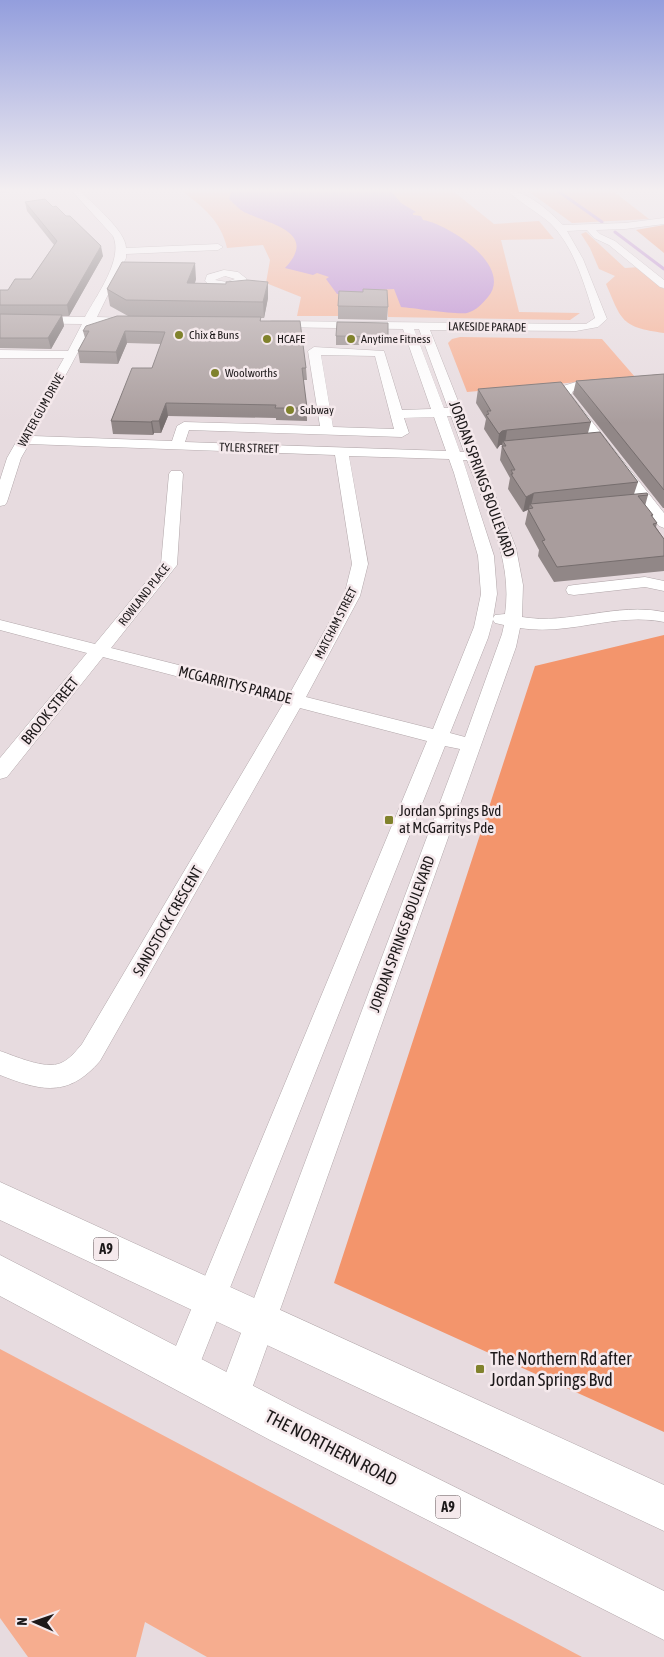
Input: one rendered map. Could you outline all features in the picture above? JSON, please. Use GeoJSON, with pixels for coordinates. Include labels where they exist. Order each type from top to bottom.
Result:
{"type":"FeatureCollection","features":[{"type":"Feature","properties":{"kind":"highway","name":"A9"},"geometry":{"type":"LineString","coordinates":[[0,1201],[664,1508]]}},
{"type":"Feature","properties":{"kind":"highway","name":"THE NORTHERN ROAD"},"geometry":{"type":"LineString","coordinates":[[0,1275],[233,1397],[664,1616]]}},
{"type":"Feature","properties":{"kind":"street","name":"WATER GUM DRIVE"},"geometry":{"type":"LineString","coordinates":[[0,502],[3,482],[14,458],[72,355],[116,268]]}},
{"type":"Feature","properties":{"kind":"street","name":"LAKESIDE PARADE"},"geometry":{"type":"LineString","coordinates":[[259,323],[581,328],[597,323],[601,319],[581,268]]}},
{"type":"Feature","properties":{"kind":"street"},"geometry":{"type":"LineString","coordinates":[[643,268],[664,285]]}},
{"type":"Feature","properties":{"kind":"street"},"geometry":{"type":"LineString","coordinates":[[0,320],[144,322]]}},
{"type":"Feature","properties":{"kind":"street","name":"JORDAN SPRINGS BOULEVARD"},"geometry":{"type":"LineString","coordinates":[[233,1397],[507,647],[514,621],[516,590],[512,563],[464,456],[438,410],[407,326]]}},
{"type":"Feature","properties":{"kind":"street","name":"JORDAN SPRINGS BOULEVARD"},"geometry":{"type":"LineString","coordinates":[[182,1370],[484,627],[490,588],[486,556],[464,456],[456,409],[423,326]]}},
{"type":"Feature","properties":{"kind":"street"},"geometry":{"type":"LineString","coordinates":[[177,445],[184,426],[402,433],[380,352],[314,351],[327,430]]}},
{"type":"Feature","properties":{"kind":"street"},"geometry":{"type":"LineString","coordinates":[[0,354],[72,355]]}},
{"type":"Feature","properties":{"kind":"street"},"geometry":{"type":"LineString","coordinates":[[550,389],[566,391],[576,386],[617,382]]}},
{"type":"Feature","properties":{"kind":"street"},"geometry":{"type":"LineString","coordinates":[[566,391],[566,397],[664,523]]}},
{"type":"Feature","properties":{"kind":"street"},"geometry":{"type":"LineString","coordinates":[[396,411],[456,409]]}},
{"type":"Feature","properties":{"kind":"street","name":"TYLER STREET"},"geometry":{"type":"LineString","coordinates":[[25,440],[464,456]]}},
{"type":"Feature","properties":{"kind":"street"},"geometry":{"type":"LineString","coordinates":[[581,443],[600,441]]}},
{"type":"Feature","properties":{"kind":"street","name":"MATCHAM STREET"},"geometry":{"type":"LineString","coordinates":[[295,700],[348,606],[358,575],[358,550],[341,451]]}},
{"type":"Feature","properties":{"kind":"street","name":"ROWLAND PLACE"},"geometry":{"type":"LineString","coordinates":[[100,650],[169,565],[176,474]]}},
{"type":"Feature","properties":{"kind":"street"},"geometry":{"type":"LineString","coordinates":[[628,504],[647,501]]}},
{"type":"Feature","properties":{"kind":"street"},"geometry":{"type":"LineString","coordinates":[[574,590],[645,582],[664,586]]}},
{"type":"Feature","properties":{"kind":"street"},"geometry":{"type":"LineString","coordinates":[[486,616],[552,626],[663,611]]}},
{"type":"Feature","properties":{"kind":"street","name":"MCGARRITYS PARADE"},"geometry":{"type":"LineString","coordinates":[[0,625],[470,745]]}},
{"type":"Feature","properties":{"kind":"street","name":"BROOK STREET"},"geometry":{"type":"LineString","coordinates":[[0,772],[100,650]]}},
{"type":"Feature","properties":{"kind":"street","name":"SANDSTOCK CRESCENT"},"geometry":{"type":"LineString","coordinates":[[0,1063],[27,1074],[50,1078],[74,1070],[84,1062],[102,1036],[295,700]]}},
{"type":"Feature","properties":{"kind":"shaded area"},"geometry":{"type":"Polygon","coordinates":[[[269,268],[508,268],[519,312],[580,313],[570,320],[388,317],[387,302],[338,316],[297,316],[301,297],[266,283],[269,268]]]}},
{"type":"Feature","properties":{"kind":"shaded area"},"geometry":{"type":"Polygon","coordinates":[[[286,268],[490,268],[494,285],[488,297],[479,306],[471,312],[462,313],[401,307],[394,289],[374,290],[374,293],[337,294],[326,279],[329,277],[317,273],[313,275],[286,268]]]}},
{"type":"Feature","properties":{"kind":"shaded area"},"geometry":{"type":"Polygon","coordinates":[[[641,268],[664,289],[664,333],[639,328],[625,320],[620,314],[606,284],[615,276],[599,269],[641,268]]]}},
{"type":"Feature","properties":{"kind":"shaded area"},"geometry":{"type":"Polygon","coordinates":[[[460,337],[602,339],[635,377],[467,392],[448,343],[452,339],[460,337]]]}},
{"type":"Feature","properties":{"kind":"shaded area"},"geometry":{"type":"Polygon","coordinates":[[[664,635],[664,1432],[334,1283],[535,666],[664,635]]]}},
{"type":"Feature","properties":{"kind":"shaded area"},"geometry":{"type":"Polygon","coordinates":[[[0,1349],[582,1657],[207,1657],[145,1622],[136,1657],[28,1657],[0,1618],[0,1349]]]}},
{"type":"Feature","properties":{"kind":"building"},"geometry":{"type":"Polygon","coordinates":[[[38,268],[88,268],[67,305],[0,305],[0,290],[8,290],[15,279],[31,279],[38,268]]]}},
{"type":"Feature","properties":{"kind":"building"},"geometry":{"type":"Polygon","coordinates":[[[118,268],[193,268],[187,283],[226,284],[226,282],[247,280],[268,282],[263,302],[126,300],[107,289],[118,268]]]}},
{"type":"Feature","properties":{"kind":"building"},"geometry":{"type":"Polygon","coordinates":[[[363,289],[387,290],[388,307],[338,306],[339,291],[363,292],[363,289]]]}},
{"type":"Feature","properties":{"kind":"building"},"geometry":{"type":"Polygon","coordinates":[[[0,314],[62,315],[48,338],[0,338],[0,314]]]}},
{"type":"Feature","properties":{"kind":"building"},"geometry":{"type":"Polygon","coordinates":[[[117,316],[261,317],[260,321],[300,321],[306,368],[302,368],[307,408],[275,408],[276,405],[166,403],[159,421],[111,421],[132,368],[152,368],[165,332],[125,331],[116,352],[78,351],[89,331],[83,331],[86,326],[117,316]]]}},
{"type":"Feature","properties":{"kind":"building"},"geometry":{"type":"Polygon","coordinates":[[[337,322],[388,323],[388,337],[336,336],[337,322]]]}},
{"type":"Feature","properties":{"kind":"building"},"geometry":{"type":"Polygon","coordinates":[[[664,374],[664,490],[576,381],[664,374]]]}},
{"type":"Feature","properties":{"kind":"building"},"geometry":{"type":"Polygon","coordinates":[[[561,382],[591,422],[507,430],[499,434],[486,415],[489,414],[487,411],[491,411],[478,389],[561,382]]]}},
{"type":"Feature","properties":{"kind":"building"},"geometry":{"type":"Polygon","coordinates":[[[600,432],[638,482],[534,493],[526,497],[511,474],[513,474],[511,470],[515,470],[502,446],[506,446],[503,441],[600,432]]]}},
{"type":"Feature","properties":{"kind":"building"},"geometry":{"type":"Polygon","coordinates":[[[647,493],[648,495],[638,496],[653,515],[651,515],[657,523],[653,524],[664,539],[664,556],[557,567],[542,541],[545,540],[528,509],[533,508],[530,504],[647,493]]]}},
{"type":"Feature","properties":{"kind":"place","name":"Chix & Buns"},"geometry":{"type":"Point","coordinates":[179,335]}},
{"type":"Feature","properties":{"kind":"place","name":"HCAFE"},"geometry":{"type":"Point","coordinates":[267,339]}},
{"type":"Feature","properties":{"kind":"place","name":"Anytime Fitness"},"geometry":{"type":"Point","coordinates":[351,339]}},
{"type":"Feature","properties":{"kind":"place","name":"Woolworths"},"geometry":{"type":"Point","coordinates":[215,373]}},
{"type":"Feature","properties":{"kind":"place","name":"Subway"},"geometry":{"type":"Point","coordinates":[290,410]}},
{"type":"Feature","properties":{"kind":"place","name":"Jordan Springs Bvd at McGarritys Pde"},"geometry":{"type":"Point","coordinates":[389,820]}},
{"type":"Feature","properties":{"kind":"place","name":"The Northern Rd after Jordan Springs Bvd"},"geometry":{"type":"Point","coordinates":[480,1369]}}]}
